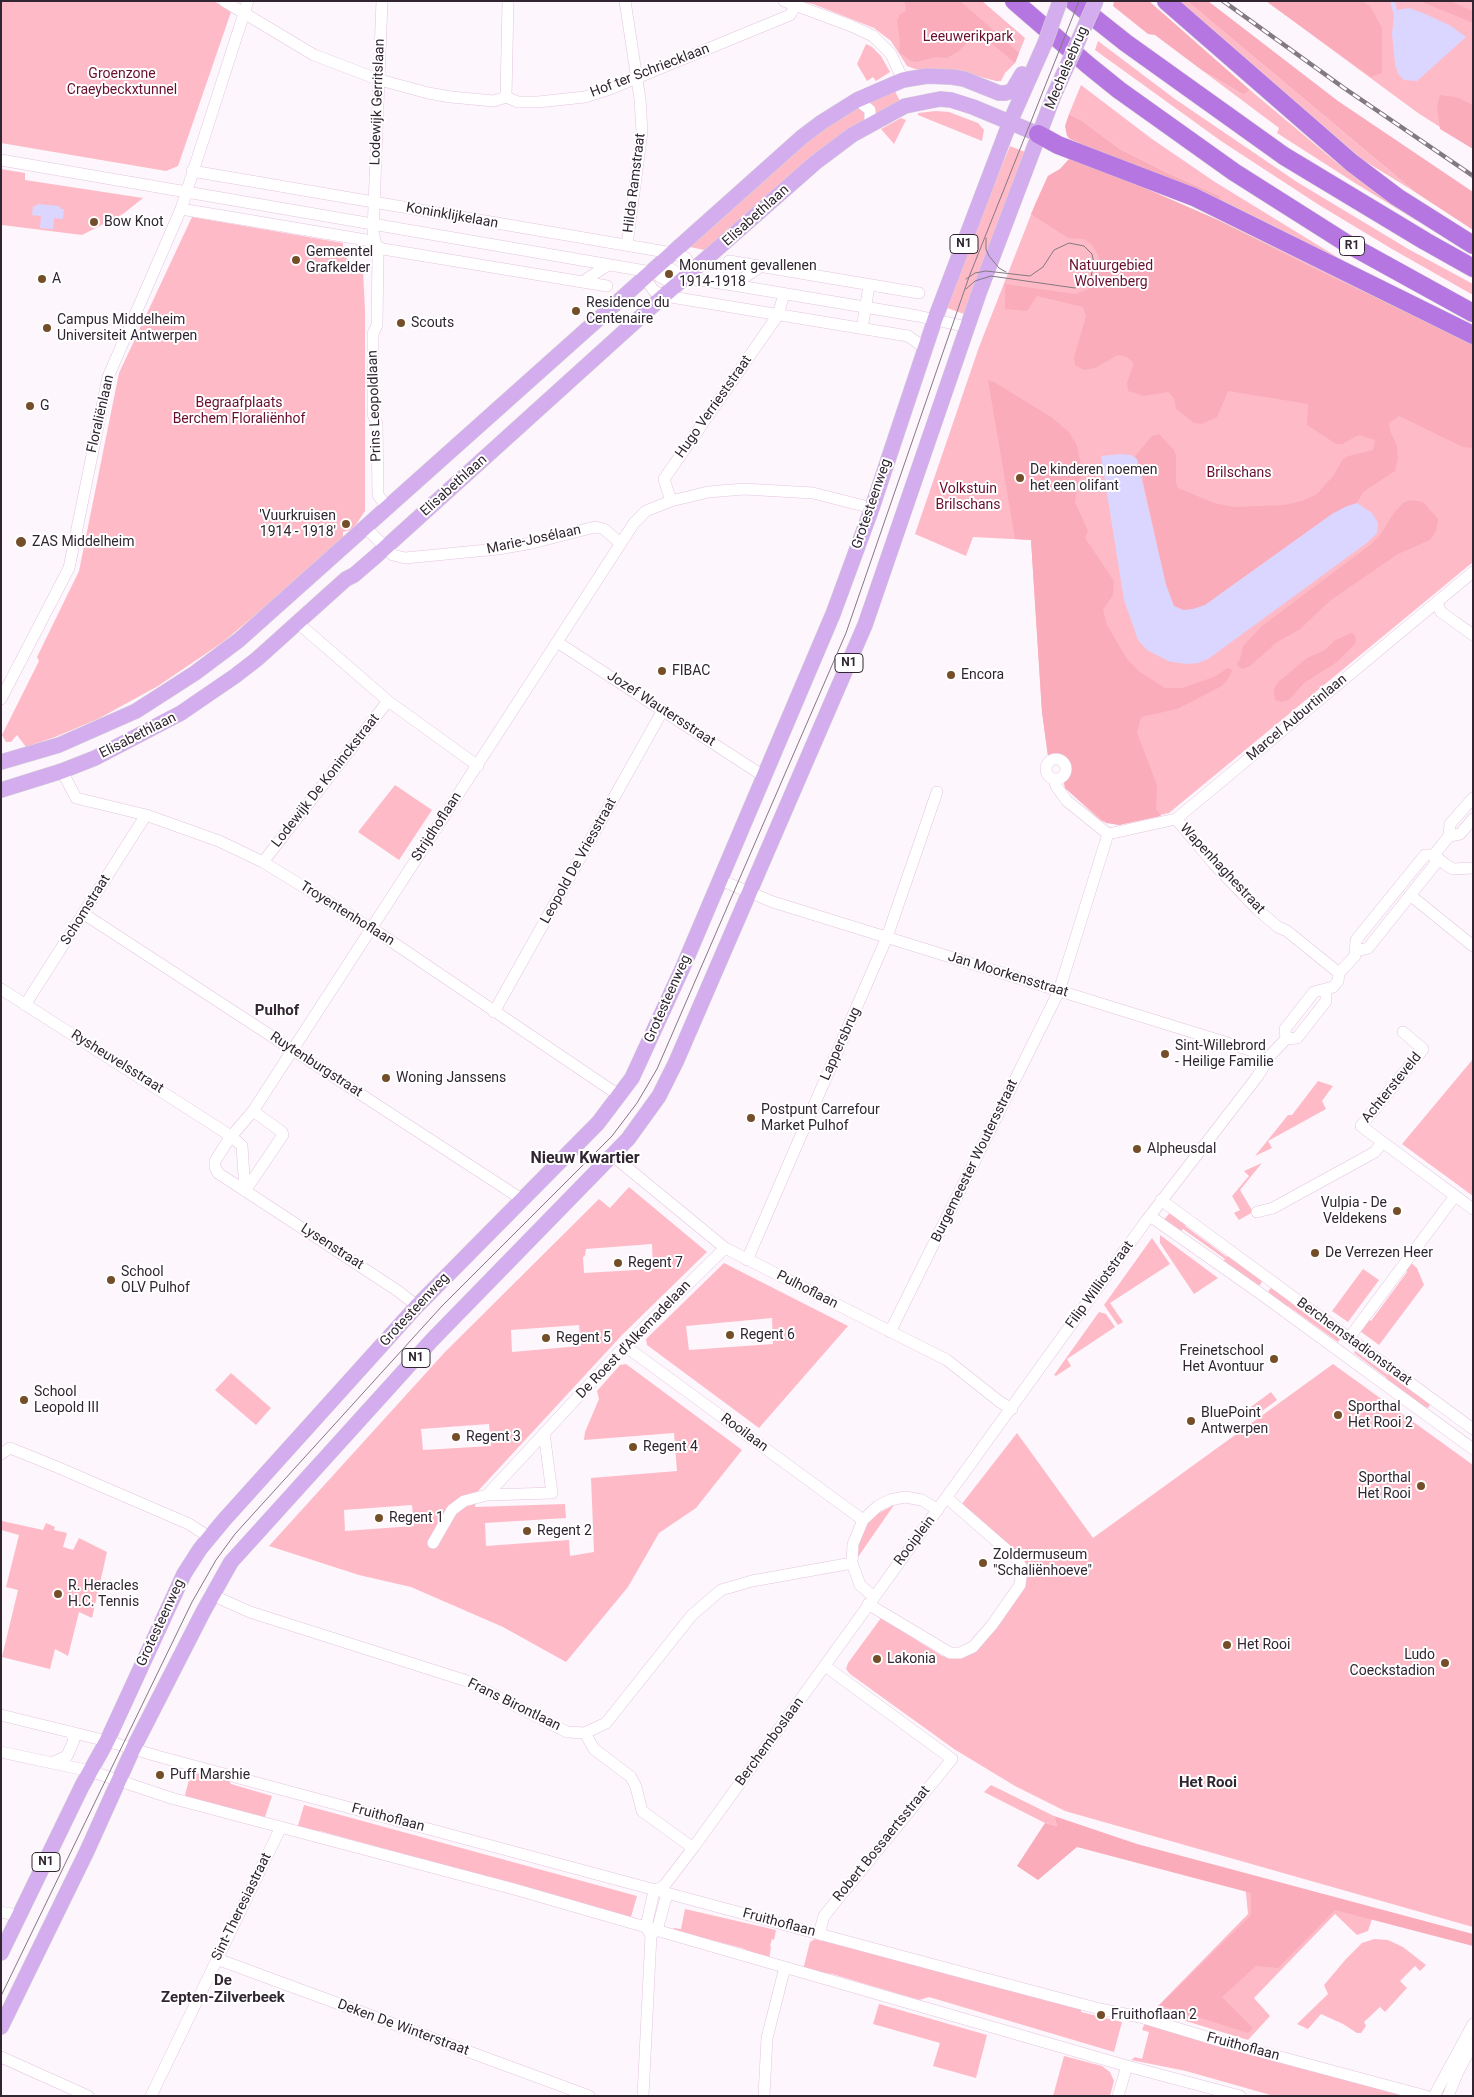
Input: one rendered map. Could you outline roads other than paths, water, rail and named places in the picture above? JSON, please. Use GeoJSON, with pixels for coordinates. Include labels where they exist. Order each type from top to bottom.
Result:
{"type":"FeatureCollection","features":[{"type":"Feature","properties":{"kind":"highway","name":"R1"},"geometry":{"type":"LineString","coordinates":[[1014,1],[1119,90],[1234,172],[1379,262],[1473,314]]}},
{"type":"Feature","properties":{"kind":"highway"},"geometry":{"type":"LineString","coordinates":[[1073,1],[1134,48],[1284,156],[1473,268]]}},
{"type":"Feature","properties":{"kind":"highway"},"geometry":{"type":"LineString","coordinates":[[1166,1],[1352,163],[1397,197],[1473,245]]}},
{"type":"Feature","properties":{"kind":"highway"},"geometry":{"type":"LineString","coordinates":[[1038,134],[1058,145],[1194,197],[1473,335]]}},
{"type":"Feature","properties":{"kind":"main road","name":"Elisabethlaan"},"geometry":{"type":"LineString","coordinates":[[1,762],[31,754],[90,732],[136,711],[179,684],[239,640],[645,273],[672,253],[802,137],[857,100],[903,80],[927,76],[964,79],[999,93],[1012,91],[1027,72],[1045,43],[1060,1]]}},
{"type":"Feature","properties":{"kind":"main road","name":"Mechelsebrug"},"geometry":{"type":"LineString","coordinates":[[1038,134],[1096,1]]}},
{"type":"Feature","properties":{"kind":"main road","name":"N1"},"geometry":{"type":"LineString","coordinates":[[1010,122],[1027,72]]}},
{"type":"Feature","properties":{"kind":"main road","name":"Elisabethlaan"},"geometry":{"type":"LineString","coordinates":[[1,790],[62,771],[95,758],[181,714],[250,664],[384,548],[665,296],[692,277],[816,162],[852,135],[913,103],[940,99],[962,103],[1038,134]]}},
{"type":"Feature","properties":{"kind":"main road","name":"Grotesteenweg"},"geometry":{"type":"LineString","coordinates":[[107,1741],[184,1574],[209,1537],[417,1306],[598,1123],[620,1096],[643,1056],[765,777],[833,614],[872,508],[924,348],[1010,122]]}},
{"type":"Feature","properties":{"kind":"main road","name":"N1"},"geometry":{"type":"LineString","coordinates":[[1,2027],[87,1851],[133,1748],[231,1562],[425,1347],[612,1156],[640,1125],[667,1081],[865,625],[967,326],[1038,134]]}},
{"type":"Feature","properties":{"kind":"main road","name":"N1"},"geometry":{"type":"LineString","coordinates":[[1,1953],[90,1771],[107,1741]]}},
{"type":"Feature","properties":{"kind":"street"},"geometry":{"type":"LineString","coordinates":[[224,1],[244,14]]}},
{"type":"Feature","properties":{"kind":"street","name":"Floraliënlaan"},"geometry":{"type":"LineString","coordinates":[[1,699],[69,568],[108,377],[181,209],[248,1]]}},
{"type":"Feature","properties":{"kind":"street","name":"Lodewijk Gerritslaan"},"geometry":{"type":"LineString","coordinates":[[373,225],[382,1]]}},
{"type":"Feature","properties":{"kind":"street"},"geometry":{"type":"LineString","coordinates":[[506,97],[508,1]]}},
{"type":"Feature","properties":{"kind":"street","name":"Hilda Ramstraat"},"geometry":{"type":"LineString","coordinates":[[626,1],[642,132],[627,245]]}},
{"type":"Feature","properties":{"kind":"street"},"geometry":{"type":"LineString","coordinates":[[784,1],[873,36],[891,54],[903,80]]}},
{"type":"Feature","properties":{"kind":"street","name":"Hof ter Schriecklaan"},"geometry":{"type":"LineString","coordinates":[[244,14],[314,55],[380,80],[451,97],[494,101],[506,97],[518,102],[561,101],[584,97],[637,79],[790,15],[796,5]]}},
{"type":"Feature","properties":{"kind":"street"},"geometry":{"type":"LineString","coordinates":[[857,100],[870,110],[870,124]]}},
{"type":"Feature","properties":{"kind":"street","name":"Koninklijkelaan"},"geometry":{"type":"LineString","coordinates":[[1,160],[608,265],[645,273],[666,280],[692,277],[967,326]]}},
{"type":"Feature","properties":{"kind":"street","name":"Koninklijkelaan"},"geometry":{"type":"LineString","coordinates":[[192,171],[672,253],[686,258],[692,277]]}},
{"type":"Feature","properties":{"kind":"street"},"geometry":{"type":"LineString","coordinates":[[181,209],[366,240],[383,249],[607,286]]}},
{"type":"Feature","properties":{"kind":"street","name":"Prins Leopoldlaan"},"geometry":{"type":"LineString","coordinates":[[373,225],[378,254],[377,325],[373,334],[373,414],[377,424],[378,495],[387,507]]}},
{"type":"Feature","properties":{"kind":"street"},"geometry":{"type":"LineString","coordinates":[[729,261],[919,293]]}},
{"type":"Feature","properties":{"kind":"street"},"geometry":{"type":"LineString","coordinates":[[582,282],[608,265]]}},
{"type":"Feature","properties":{"kind":"street"},"geometry":{"type":"LineString","coordinates":[[733,285],[760,267]]}},
{"type":"Feature","properties":{"kind":"street"},"geometry":{"type":"LineString","coordinates":[[645,273],[654,291],[665,296],[908,336],[924,348]]}},
{"type":"Feature","properties":{"kind":"street"},"geometry":{"type":"LineString","coordinates":[[862,329],[869,286]]}},
{"type":"Feature","properties":{"kind":"street"},"geometry":{"type":"LineString","coordinates":[[778,315],[784,294]]}},
{"type":"Feature","properties":{"kind":"street","name":"Hugo Verrieststraat"},"geometry":{"type":"LineString","coordinates":[[671,501],[664,479],[778,315]]}},
{"type":"Feature","properties":{"kind":"street"},"geometry":{"type":"LineString","coordinates":[[620,543],[634,523],[646,511],[671,501],[708,492],[766,489],[813,493],[872,508]]}},
{"type":"Feature","properties":{"kind":"street"},"geometry":{"type":"LineString","coordinates":[[365,527],[384,548]]}},
{"type":"Feature","properties":{"kind":"street","name":"Marie-Josélaan"},"geometry":{"type":"LineString","coordinates":[[384,548],[397,558],[462,554],[532,543],[595,527],[604,529],[620,543]]}},
{"type":"Feature","properties":{"kind":"street","name":"Strijdhoflaan"},"geometry":{"type":"LineString","coordinates":[[215,1167],[215,1160],[253,1111],[478,766],[620,543]]}},
{"type":"Feature","properties":{"kind":"street","name":"Marcel Auburtinlaan"},"geometry":{"type":"LineString","coordinates":[[1108,834],[1176,819],[1473,572]]}},
{"type":"Feature","properties":{"kind":"street"},"geometry":{"type":"LineString","coordinates":[[1437,603],[1441,612],[1473,635]]}},
{"type":"Feature","properties":{"kind":"street"},"geometry":{"type":"LineString","coordinates":[[298,623],[388,701],[478,766]]}},
{"type":"Feature","properties":{"kind":"street","name":"Jozef Wautersstraat"},"geometry":{"type":"LineString","coordinates":[[557,642],[765,777]]}},
{"type":"Feature","properties":{"kind":"street","name":"Lodewijk De Koninckstraat"},"geometry":{"type":"LineString","coordinates":[[263,862],[388,701]]}},
{"type":"Feature","properties":{"kind":"street","name":"Leopold De Vriesstraat"},"geometry":{"type":"LineString","coordinates":[[494,1012],[663,710]]}},
{"type":"Feature","properties":{"kind":"street","name":"Troyentenhoflaan"},"geometry":{"type":"LineString","coordinates":[[62,771],[76,798],[146,815],[219,841],[263,862],[371,928],[620,1096]]}},
{"type":"Feature","properties":{"kind":"street"},"geometry":{"type":"LineString","coordinates":[[1054,779],[1056,786],[1067,801],[1108,834]]}},
{"type":"Feature","properties":{"kind":"street","name":"Lappersbrug"},"geometry":{"type":"LineString","coordinates":[[747,1260],[887,937],[937,792]]}},
{"type":"Feature","properties":{"kind":"street"},"geometry":{"type":"LineString","coordinates":[[1434,855],[1449,836],[1450,824],[1473,798]]}},
{"type":"Feature","properties":{"kind":"street","name":"Schomstraat"},"geometry":{"type":"LineString","coordinates":[[25,1005],[146,815]]}},
{"type":"Feature","properties":{"kind":"street","name":"Wapenhaghestraat"},"geometry":{"type":"LineString","coordinates":[[1176,819],[1213,863],[1257,909],[1339,973]]}},
{"type":"Feature","properties":{"kind":"street"},"geometry":{"type":"LineString","coordinates":[[1449,836],[1460,834],[1473,819]]}},
{"type":"Feature","properties":{"kind":"street","name":"Burgemeester Woutersstraat"},"geometry":{"type":"LineString","coordinates":[[890,1332],[1059,991],[1108,834]]}},
{"type":"Feature","properties":{"kind":"street"},"geometry":{"type":"LineString","coordinates":[[1339,973],[1355,956],[1357,950],[1356,940],[1425,855],[1434,855],[1453,868],[1473,868]]}},
{"type":"Feature","properties":{"kind":"street"},"geometry":{"type":"LineString","coordinates":[[1357,950],[1368,948],[1436,863],[1434,855]]}},
{"type":"Feature","properties":{"kind":"street"},"geometry":{"type":"LineString","coordinates":[[720,880],[749,893]]}},
{"type":"Feature","properties":{"kind":"street","name":"Jan Moorkensstraat"},"geometry":{"type":"LineString","coordinates":[[749,893],[1250,1050],[1261,1057],[1264,1062]]}},
{"type":"Feature","properties":{"kind":"street"},"geometry":{"type":"LineString","coordinates":[[1410,895],[1473,946]]}},
{"type":"Feature","properties":{"kind":"street","name":"Ruytenburgstraat"},"geometry":{"type":"LineString","coordinates":[[84,914],[523,1200]]}},
{"type":"Feature","properties":{"kind":"street","name":"Filip Williotstraat"},"geometry":{"type":"LineString","coordinates":[[938,1510],[1161,1200],[1257,1077],[1264,1066],[1264,1062],[1286,1039],[1285,1029],[1314,992],[1333,987],[1338,981],[1339,973]]}},
{"type":"Feature","properties":{"kind":"street","name":"Rysheuvelsstraat"},"geometry":{"type":"LineString","coordinates":[[1,989],[232,1136]]}},
{"type":"Feature","properties":{"kind":"street","name":"Achtersteveld"},"geometry":{"type":"LineString","coordinates":[[1402,1032],[1423,1048],[1361,1126],[1473,1209]]}},
{"type":"Feature","properties":{"kind":"street"},"geometry":{"type":"LineString","coordinates":[[245,1190],[284,1135],[253,1111]]}},
{"type":"Feature","properties":{"kind":"street"},"geometry":{"type":"LineString","coordinates":[[232,1136],[242,1146],[245,1190]]}},
{"type":"Feature","properties":{"kind":"street"},"geometry":{"type":"LineString","coordinates":[[1257,1212],[1273,1208],[1376,1152],[1382,1142]]}},
{"type":"Feature","properties":{"kind":"street","name":"Pulhoflaan"},"geometry":{"type":"LineString","coordinates":[[612,1156],[725,1248],[947,1360],[1000,1402],[1012,1409]]}},
{"type":"Feature","properties":{"kind":"street","name":"Lysenstraat"},"geometry":{"type":"LineString","coordinates":[[215,1167],[218,1173],[398,1291],[417,1306]]}},
{"type":"Feature","properties":{"kind":"street"},"geometry":{"type":"LineString","coordinates":[[1349,1338],[1455,1196]]}},
{"type":"Feature","properties":{"kind":"street","name":"Berchemstadionstraat"},"geometry":{"type":"LineString","coordinates":[[1161,1200],[1473,1429]]}},
{"type":"Feature","properties":{"kind":"street","name":"Berchemstadionstraat"},"geometry":{"type":"LineString","coordinates":[[1150,1216],[1261,1294],[1473,1449]]}},
{"type":"Feature","properties":{"kind":"street","name":"De Roest d'Alkemadelaan"},"geometry":{"type":"LineString","coordinates":[[487,1495],[625,1346],[725,1248]]}},
{"type":"Feature","properties":{"kind":"street"},"geometry":{"type":"LineString","coordinates":[[1261,1294],[1270,1281]]}},
{"type":"Feature","properties":{"kind":"street","name":"Rooilaan"},"geometry":{"type":"LineString","coordinates":[[625,1346],[863,1520]]}},
{"type":"Feature","properties":{"kind":"street"},"geometry":{"type":"LineString","coordinates":[[1428,1416],[1437,1402]]}},
{"type":"Feature","properties":{"kind":"street"},"geometry":{"type":"LineString","coordinates":[[433,1543],[452,1510],[464,1501],[487,1495],[552,1493],[544,1433]]}},
{"type":"Feature","properties":{"kind":"street"},"geometry":{"type":"LineString","coordinates":[[1,1454],[10,1448],[57,1466],[189,1524],[209,1537]]}},
{"type":"Feature","properties":{"kind":"street","name":"Rooiplein"},"geometry":{"type":"LineString","coordinates":[[905,1497],[922,1500],[938,1510],[871,1600],[860,1584],[852,1563],[852,1544],[863,1520],[878,1506],[890,1500],[905,1497]]}},
{"type":"Feature","properties":{"kind":"street"},"geometry":{"type":"LineString","coordinates":[[871,1600],[950,1653],[960,1653],[973,1647],[992,1625],[1020,1585],[1022,1568],[1016,1558],[947,1498]]}},
{"type":"Feature","properties":{"kind":"street"},"geometry":{"type":"LineString","coordinates":[[693,1848],[642,1811],[636,1787],[631,1777],[594,1749],[585,1733],[606,1723],[692,1615],[721,1590],[752,1581],[852,1563]]}},
{"type":"Feature","properties":{"kind":"street","name":"Frans Birontlaan"},"geometry":{"type":"LineString","coordinates":[[212,1596],[250,1612],[467,1681],[567,1732],[585,1733]]}},
{"type":"Feature","properties":{"kind":"street","name":"Berchemboslaan"},"geometry":{"type":"LineString","coordinates":[[662,1890],[871,1600]]}},
{"type":"Feature","properties":{"kind":"street","name":"Robert Bossaertsstraat"},"geometry":{"type":"LineString","coordinates":[[819,1934],[824,1916],[952,1759],[825,1666]]}},
{"type":"Feature","properties":{"kind":"street","name":"Fruithoflaan"},"geometry":{"type":"LineString","coordinates":[[1,1715],[107,1741],[1073,2002],[1140,2017],[1213,2039],[1426,2096]]}},
{"type":"Feature","properties":{"kind":"street"},"geometry":{"type":"LineString","coordinates":[[52,1762],[64,1759],[67,1756],[74,1740],[71,1732]]}},
{"type":"Feature","properties":{"kind":"street"},"geometry":{"type":"LineString","coordinates":[[1,1752],[90,1771],[171,1798],[371,1850],[651,1930],[1128,2061],[1240,2096]]}},
{"type":"Feature","properties":{"kind":"street","name":"Sint-Theresiastraat"},"geometry":{"type":"LineString","coordinates":[[151,2096],[281,1827]]}},
{"type":"Feature","properties":{"kind":"street"},"geometry":{"type":"LineString","coordinates":[[643,2096],[651,1930],[662,1890]]}},
{"type":"Feature","properties":{"kind":"street"},"geometry":{"type":"LineString","coordinates":[[1,1912],[20,1916]]}},
{"type":"Feature","properties":{"kind":"street","name":"Deken De Winterstraat"},"geometry":{"type":"LineString","coordinates":[[217,1959],[589,2096]]}},
{"type":"Feature","properties":{"kind":"street"},"geometry":{"type":"LineString","coordinates":[[764,2096],[767,2038],[785,1967]]}},
{"type":"Feature","properties":{"kind":"street"},"geometry":{"type":"LineString","coordinates":[[1434,2096],[1473,2024]]}},
{"type":"Feature","properties":{"kind":"street"},"geometry":{"type":"LineString","coordinates":[[1448,2096],[1473,2044]]}},
{"type":"Feature","properties":{"kind":"street"},"geometry":{"type":"LineString","coordinates":[[1,2057],[88,2096]]}},
{"type":"Feature","properties":{"kind":"street"},"geometry":{"type":"LineString","coordinates":[[1118,2096],[1128,2061]]}},
{"type":"Feature","properties":{"kind":"tram line"},"geometry":{"type":"LineString","coordinates":[[1,1996],[192,1602],[216,1560],[235,1534],[442,1306],[612,1136],[637,1103],[657,1069],[846,633],[969,277],[1079,1]]}},
{"type":"Feature","properties":{"kind":"tram line"},"geometry":{"type":"LineString","coordinates":[[986,238],[986,249],[989,256],[999,268],[1006,272]]}},
{"type":"Feature","properties":{"kind":"tram line"},"geometry":{"type":"LineString","coordinates":[[966,279],[975,273],[986,271],[1030,276],[1043,267],[1054,250],[1069,243],[1084,246],[1092,254],[1094,263],[1091,277],[1084,284],[1075,288],[991,276],[975,281],[966,289]]}},
{"type":"Feature","properties":{"kind":"railway"},"geometry":{"type":"LineString","coordinates":[[1223,1],[1344,88],[1473,176]]}},
{"type":"Feature","properties":{"kind":"place","name":"Bow Knot"},"geometry":{"type":"Point","coordinates":[94,222]}},
{"type":"Feature","properties":{"kind":"place","name":"Gemeentel Grafkelder"},"geometry":{"type":"Point","coordinates":[296,260]}},
{"type":"Feature","properties":{"kind":"place","name":"Monument gevallenen 1914-1918"},"geometry":{"type":"Point","coordinates":[669,274]}},
{"type":"Feature","properties":{"kind":"place","name":"A"},"geometry":{"type":"Point","coordinates":[42,279]}},
{"type":"Feature","properties":{"kind":"place","name":"Residence du Centenaire"},"geometry":{"type":"Point","coordinates":[576,311]}},
{"type":"Feature","properties":{"kind":"place","name":"Scouts"},"geometry":{"type":"Point","coordinates":[401,323]}},
{"type":"Feature","properties":{"kind":"place","name":"Campus Middelheim Universiteit Antwerpen"},"geometry":{"type":"Point","coordinates":[47,328]}},
{"type":"Feature","properties":{"kind":"place","name":"G"},"geometry":{"type":"Point","coordinates":[30,406]}},
{"type":"Feature","properties":{"kind":"place","name":"De kinderen noemen het een olifant"},"geometry":{"type":"Point","coordinates":[1020,478]}},
{"type":"Feature","properties":{"kind":"place","name":"'Vuurkruisen 1914 - 1918'"},"geometry":{"type":"Point","coordinates":[346,524]}},
{"type":"Feature","properties":{"kind":"place","name":"ZAS Middelheim"},"geometry":{"type":"Point","coordinates":[21,542]}},
{"type":"Feature","properties":{"kind":"place","name":"FIBAC"},"geometry":{"type":"Point","coordinates":[662,671]}},
{"type":"Feature","properties":{"kind":"place","name":"Encora"},"geometry":{"type":"Point","coordinates":[951,675]}},
{"type":"Feature","properties":{"kind":"place","name":"Sint-Willebrord - Heilige Familie"},"geometry":{"type":"Point","coordinates":[1165,1054]}},
{"type":"Feature","properties":{"kind":"place","name":"Woning Janssens"},"geometry":{"type":"Point","coordinates":[386,1078]}},
{"type":"Feature","properties":{"kind":"place","name":"Postpunt Carrefour Market Pulhof"},"geometry":{"type":"Point","coordinates":[751,1118]}},
{"type":"Feature","properties":{"kind":"place","name":"Alpheusdal"},"geometry":{"type":"Point","coordinates":[1137,1149]}},
{"type":"Feature","properties":{"kind":"place","name":"Vulpia - De Veldekens"},"geometry":{"type":"Point","coordinates":[1397,1211]}},
{"type":"Feature","properties":{"kind":"place","name":"De Verrezen Heer"},"geometry":{"type":"Point","coordinates":[1315,1253]}},
{"type":"Feature","properties":{"kind":"place","name":"Regent 7"},"geometry":{"type":"Point","coordinates":[618,1263]}},
{"type":"Feature","properties":{"kind":"place","name":"School OLV Pulhof"},"geometry":{"type":"Point","coordinates":[111,1280]}},
{"type":"Feature","properties":{"kind":"place","name":"Regent 6"},"geometry":{"type":"Point","coordinates":[730,1335]}},
{"type":"Feature","properties":{"kind":"place","name":"Regent 5"},"geometry":{"type":"Point","coordinates":[546,1338]}},
{"type":"Feature","properties":{"kind":"place","name":"Freinetschool Het Avontuur"},"geometry":{"type":"Point","coordinates":[1274,1359]}},
{"type":"Feature","properties":{"kind":"place","name":"School Leopold III"},"geometry":{"type":"Point","coordinates":[24,1400]}},
{"type":"Feature","properties":{"kind":"place","name":"Sporthal Het Rooi 2"},"geometry":{"type":"Point","coordinates":[1338,1415]}},
{"type":"Feature","properties":{"kind":"place","name":"BluePoint Antwerpen"},"geometry":{"type":"Point","coordinates":[1191,1421]}},
{"type":"Feature","properties":{"kind":"place","name":"Regent 3"},"geometry":{"type":"Point","coordinates":[456,1437]}},
{"type":"Feature","properties":{"kind":"place","name":"Regent 4"},"geometry":{"type":"Point","coordinates":[633,1447]}},
{"type":"Feature","properties":{"kind":"place","name":"Sporthal Het Rooi"},"geometry":{"type":"Point","coordinates":[1421,1486]}},
{"type":"Feature","properties":{"kind":"place","name":"Regent 1"},"geometry":{"type":"Point","coordinates":[379,1518]}},
{"type":"Feature","properties":{"kind":"place","name":"Regent 2"},"geometry":{"type":"Point","coordinates":[527,1531]}},
{"type":"Feature","properties":{"kind":"place","name":"Zoldermuseum \"Schaliënhoeve\""},"geometry":{"type":"Point","coordinates":[983,1563]}},
{"type":"Feature","properties":{"kind":"place","name":"R. Heracles H.C. Tennis"},"geometry":{"type":"Point","coordinates":[58,1594]}},
{"type":"Feature","properties":{"kind":"place","name":"Het Rooi"},"geometry":{"type":"Point","coordinates":[1227,1645]}},
{"type":"Feature","properties":{"kind":"place","name":"Lakonia"},"geometry":{"type":"Point","coordinates":[877,1659]}},
{"type":"Feature","properties":{"kind":"place","name":"Ludo Coeckstadion"},"geometry":{"type":"Point","coordinates":[1445,1663]}},
{"type":"Feature","properties":{"kind":"place","name":"Puff Marshie"},"geometry":{"type":"Point","coordinates":[160,1775]}},
{"type":"Feature","properties":{"kind":"place","name":"Fruithoflaan 2"},"geometry":{"type":"Point","coordinates":[1101,2015]}},
{"type":"Feature","properties":{"kind":"district","name":"Pulhof"},"geometry":{"type":"Point","coordinates":[277,1011]}},
{"type":"Feature","properties":{"kind":"district","name":"Nieuw Kwartier"},"geometry":{"type":"Point","coordinates":[585,1159]}},
{"type":"Feature","properties":{"kind":"district","name":"Het Rooi"},"geometry":{"type":"Point","coordinates":[1208,1783]}},
{"type":"Feature","properties":{"kind":"district","name":"De Zepten-Zilverbeek"},"geometry":{"type":"Point","coordinates":[223,1990]}},
{"type":"Feature","properties":{"kind":"park label","name":"Leeuwerikpark"},"geometry":{"type":"Point","coordinates":[968,37]}},
{"type":"Feature","properties":{"kind":"park label","name":"Groenzone Craeybeckxtunnel"},"geometry":{"type":"Point","coordinates":[122,82]}},
{"type":"Feature","properties":{"kind":"park label","name":"Natuurgebied Wolvenberg"},"geometry":{"type":"Point","coordinates":[1111,274]}},
{"type":"Feature","properties":{"kind":"park label","name":"Begraafplaats Berchem Floraliënhof"},"geometry":{"type":"Point","coordinates":[239,412]}},
{"type":"Feature","properties":{"kind":"park label","name":"Brilschans"},"geometry":{"type":"Point","coordinates":[1239,473]}},
{"type":"Feature","properties":{"kind":"park label","name":"Volkstuin Brilschans"},"geometry":{"type":"Point","coordinates":[968,498]}}]}
